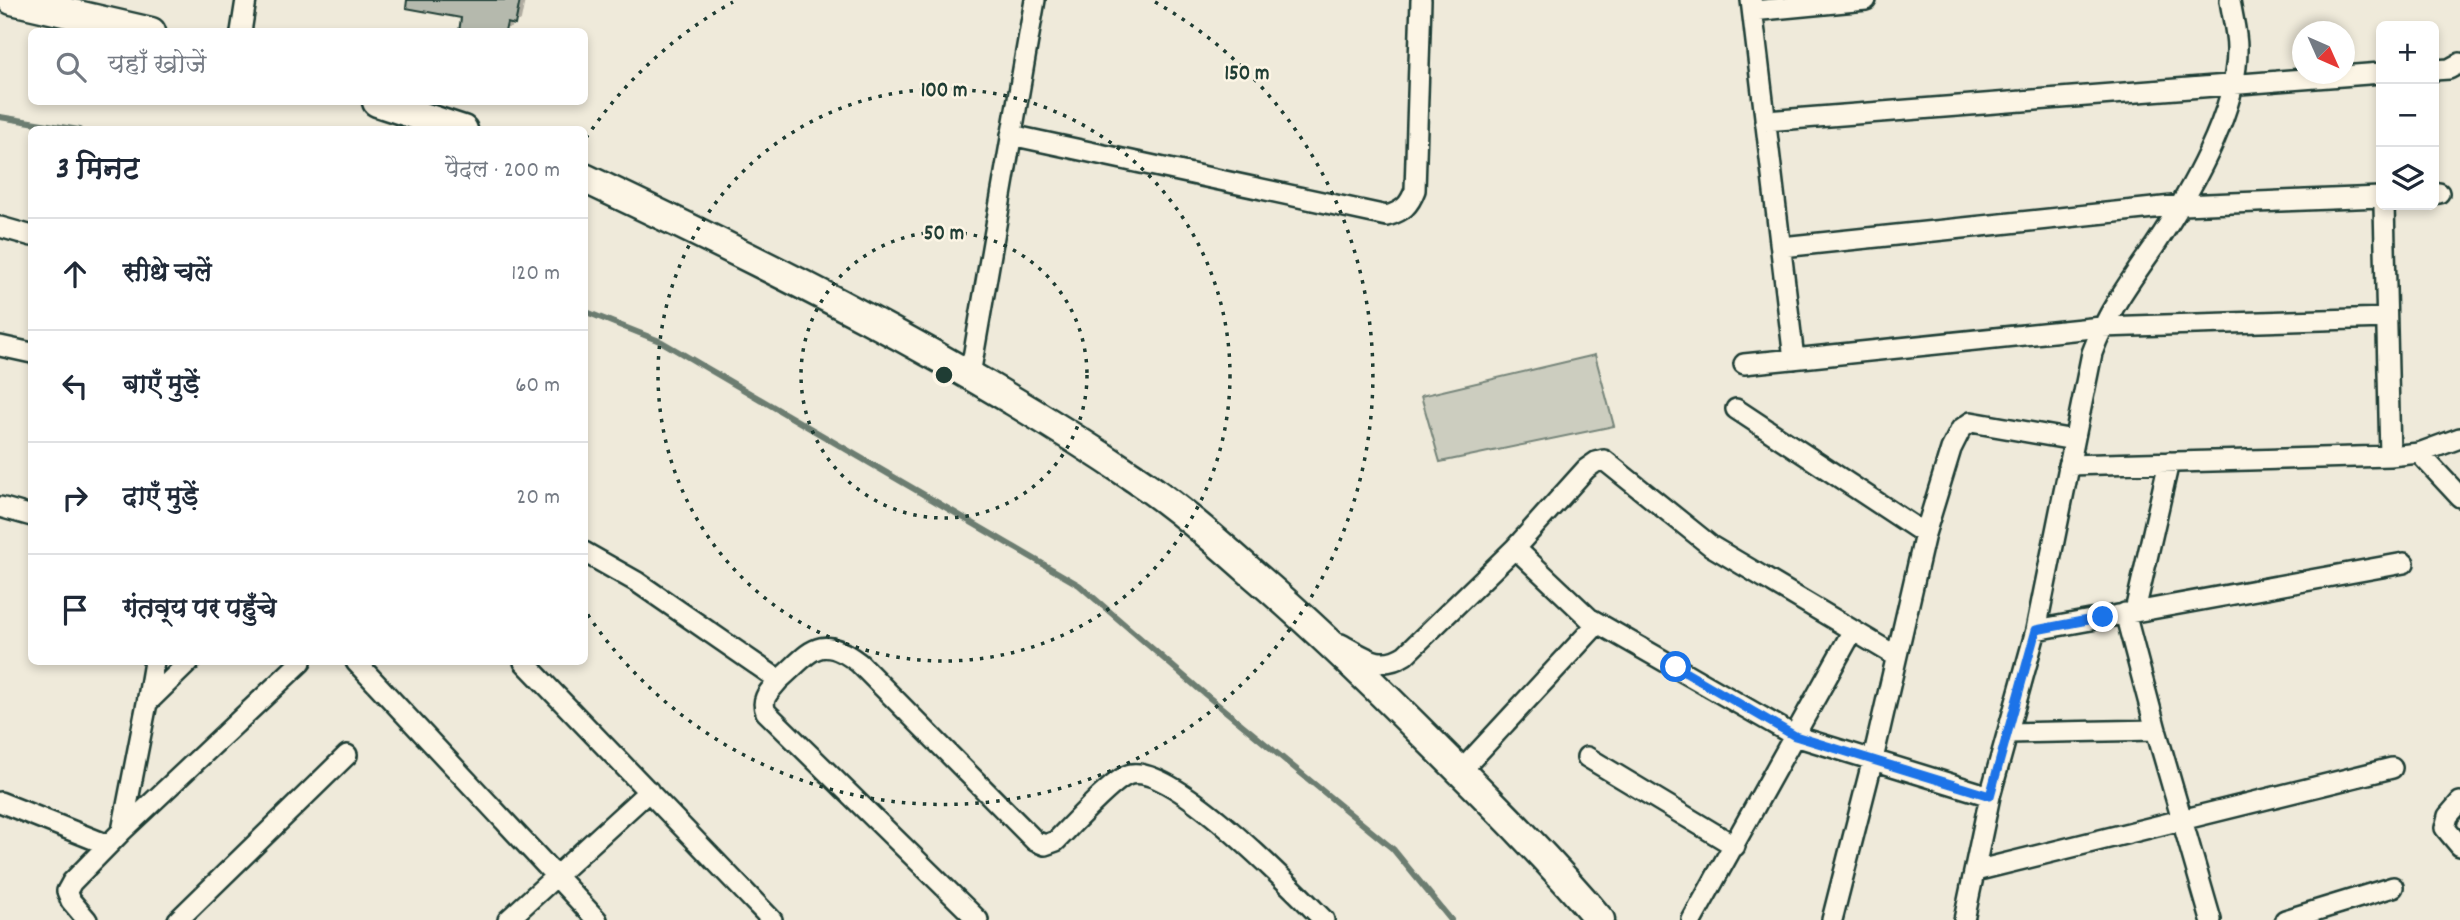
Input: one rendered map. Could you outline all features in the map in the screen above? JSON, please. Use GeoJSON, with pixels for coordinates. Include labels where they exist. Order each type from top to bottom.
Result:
{"type":"FeatureCollection","features":[{"type":"Feature","properties":{"kind":"street"},"geometry":{"type":"LineString","coordinates":[[12,0],[134,28]]}},
{"type":"Feature","properties":{"kind":"street"},"geometry":{"type":"LineString","coordinates":[[242,28],[246,0]]}},
{"type":"Feature","properties":{"kind":"street"},"geometry":{"type":"LineString","coordinates":[[970,375],[1035,0]]}},
{"type":"Feature","properties":{"kind":"street"},"geometry":{"type":"LineString","coordinates":[[1011,135],[1387,216],[1401,212],[1410,205],[1415,190],[1421,0]]}},
{"type":"Feature","properties":{"kind":"street"},"geometry":{"type":"LineString","coordinates":[[1794,359],[1752,6],[1866,0]]}},
{"type":"Feature","properties":{"kind":"street"},"geometry":{"type":"LineString","coordinates":[[1964,920],[1990,796],[2036,630],[2092,353],[2101,327],[2182,205],[2218,128],[2233,84],[2237,47],[2230,0]]}},
{"type":"Feature","properties":{"kind":"street"},"geometry":{"type":"LineString","coordinates":[[2439,70],[2449,69],[2460,63]]}},
{"type":"Feature","properties":{"kind":"street"},"geometry":{"type":"LineString","coordinates":[[1765,121],[2376,74]]}},
{"type":"Feature","properties":{"kind":"street"},"geometry":{"type":"LineString","coordinates":[[386,105],[451,126]]}},
{"type":"Feature","properties":{"kind":"street"},"geometry":{"type":"LineString","coordinates":[[588,180],[723,243],[847,306],[970,375],[1134,477],[1226,550],[1321,634],[1460,772],[1600,920]]}},
{"type":"Feature","properties":{"kind":"street"},"geometry":{"type":"LineString","coordinates":[[1782,247],[2182,205],[2376,197]]}},
{"type":"Feature","properties":{"kind":"street"},"geometry":{"type":"LineString","coordinates":[[2384,210],[2390,456]]}},
{"type":"Feature","properties":{"kind":"street"},"geometry":{"type":"LineString","coordinates":[[0,227],[28,235]]}},
{"type":"Feature","properties":{"kind":"street"},"geometry":{"type":"LineString","coordinates":[[1744,364],[2101,327],[2386,318]]}},
{"type":"Feature","properties":{"kind":"street"},"geometry":{"type":"LineString","coordinates":[[0,346],[28,352]]}},
{"type":"Feature","properties":{"kind":"street"},"geometry":{"type":"LineString","coordinates":[[1736,409],[1925,534]]}},
{"type":"Feature","properties":{"kind":"street"},"geometry":{"type":"LineString","coordinates":[[1832,920],[1873,759],[1925,534],[1951,449],[1961,429],[1971,422],[2074,440]]}},
{"type":"Feature","properties":{"kind":"street"},"geometry":{"type":"LineString","coordinates":[[2068,465],[2390,456],[2419,453],[2460,438]]}},
{"type":"Feature","properties":{"kind":"street"},"geometry":{"type":"LineString","coordinates":[[2419,453],[2460,497]]}},
{"type":"Feature","properties":{"kind":"street"},"geometry":{"type":"LineString","coordinates":[[1321,634],[1373,661],[1394,662],[1515,548],[1586,469],[1604,460],[1711,546],[1896,656]]}},
{"type":"Feature","properties":{"kind":"street"},"geometry":{"type":"LineString","coordinates":[[2169,463],[2130,612],[2156,730],[2211,920]]}},
{"type":"Feature","properties":{"kind":"street"},"geometry":{"type":"LineString","coordinates":[[0,507],[28,515]]}},
{"type":"Feature","properties":{"kind":"street"},"geometry":{"type":"LineString","coordinates":[[1515,548],[1574,606],[1598,623],[1795,736],[1990,796]]}},
{"type":"Feature","properties":{"kind":"street"},"geometry":{"type":"LineString","coordinates":[[588,554],[637,583],[779,680]]}},
{"type":"Feature","properties":{"kind":"street"},"geometry":{"type":"LineString","coordinates":[[2036,630],[2404,563]]}},
{"type":"Feature","properties":{"kind":"street"},"geometry":{"type":"LineString","coordinates":[[1460,772],[1598,623]]}},
{"type":"Feature","properties":{"kind":"street"},"geometry":{"type":"LineString","coordinates":[[1692,920],[1852,632]]}},
{"type":"Feature","properties":{"kind":"street"},"geometry":{"type":"LineString","coordinates":[[978,920],[766,712],[764,697],[816,648],[830,646],[844,651],[859,663],[1035,841],[1045,845],[1056,841],[1114,783],[1130,774],[1147,775],[1217,820],[1324,920]]}},
{"type":"Feature","properties":{"kind":"street"},"geometry":{"type":"LineString","coordinates":[[122,831],[153,665]]}},
{"type":"Feature","properties":{"kind":"street"},"geometry":{"type":"LineString","coordinates":[[147,704],[186,665]]}},
{"type":"Feature","properties":{"kind":"street"},"geometry":{"type":"LineString","coordinates":[[87,920],[71,901],[67,891],[72,882],[122,831],[298,665]]}},
{"type":"Feature","properties":{"kind":"street"},"geometry":{"type":"LineString","coordinates":[[359,665],[597,920]]}},
{"type":"Feature","properties":{"kind":"street"},"geometry":{"type":"LineString","coordinates":[[527,665],[772,920]]}},
{"type":"Feature","properties":{"kind":"street"},"geometry":{"type":"LineString","coordinates":[[2008,733],[2156,730]]}},
{"type":"Feature","properties":{"kind":"street"},"geometry":{"type":"LineString","coordinates":[[178,920],[347,755]]}},
{"type":"Feature","properties":{"kind":"street"},"geometry":{"type":"LineString","coordinates":[[1587,757],[1735,846]]}},
{"type":"Feature","properties":{"kind":"street"},"geometry":{"type":"LineString","coordinates":[[1975,871],[2392,768]]}},
{"type":"Feature","properties":{"kind":"street"},"geometry":{"type":"LineString","coordinates":[[508,920],[649,791]]}},
{"type":"Feature","properties":{"kind":"street"},"geometry":{"type":"LineString","coordinates":[[0,802],[108,845]]}},
{"type":"Feature","properties":{"kind":"street"},"geometry":{"type":"LineString","coordinates":[[2460,802],[2448,816],[2445,828],[2460,846]]}},
{"type":"Feature","properties":{"kind":"street"},"geometry":{"type":"LineString","coordinates":[[2286,920],[2393,887]]}},
{"type":"Feature","properties":{"kind":"shaded area"},"geometry":{"type":"Polygon","coordinates":[[[1595,355],[1614,426],[1440,462],[1421,396],[1595,355]]]}},
{"type":"Feature","properties":{"kind":"building"},"geometry":{"type":"Polygon","coordinates":[[[407,0],[520,0],[515,25],[507,23],[506,28],[460,28],[461,18],[406,8],[407,0]]]}},
{"type":"Feature","properties":{"kind":"waterway"},"geometry":{"type":"LineString","coordinates":[[0,117],[55,126]]}},
{"type":"Feature","properties":{"kind":"waterway"},"geometry":{"type":"LineString","coordinates":[[588,313],[662,342],[1079,585],[1200,690],[1393,849],[1451,920]]}},
{"type":"Feature","properties":{"kind":"route"},"geometry":{"type":"LineString","coordinates":[[1676,667],[1795,736],[1990,796],[2036,630],[2103,617]]}}]}
